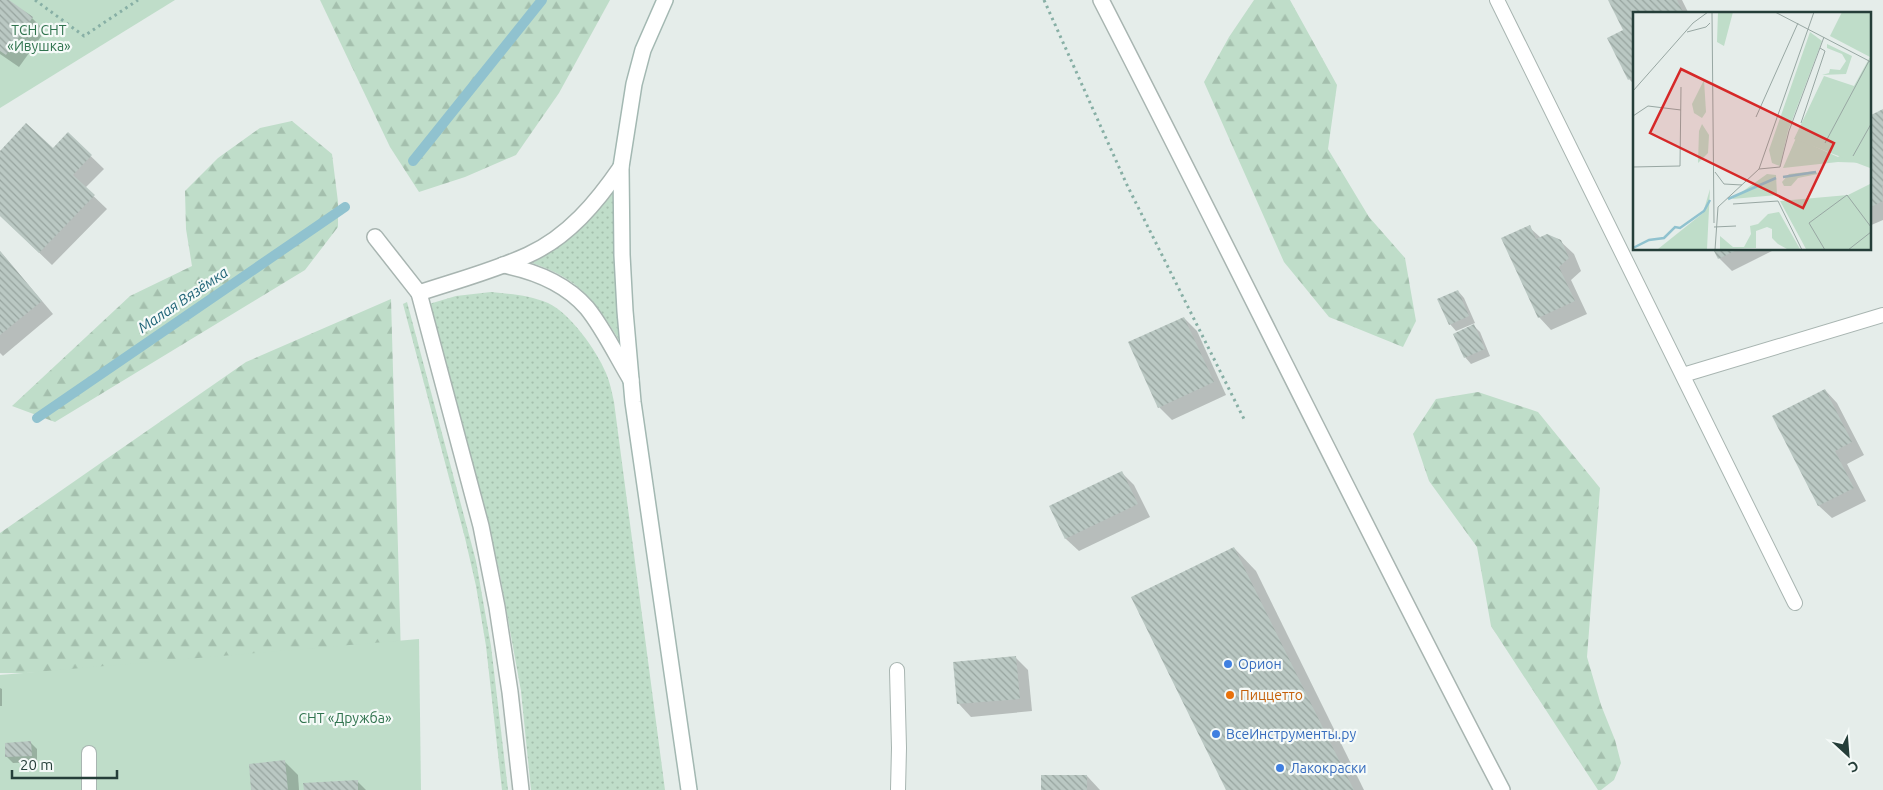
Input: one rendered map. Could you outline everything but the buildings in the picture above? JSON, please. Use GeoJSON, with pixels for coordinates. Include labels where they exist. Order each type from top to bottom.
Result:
{"type":"FeatureCollection","features":[{"type":"Feature","properties":{"kind":"street"},"geometry":{"type":"LineString","coordinates":[[665,0],[643,50],[634,84],[621,166],[622,256],[631,380],[689,790]]}},
{"type":"Feature","properties":{"kind":"street"},"geometry":{"type":"LineString","coordinates":[[1101,0],[1502,790]]}},
{"type":"Feature","properties":{"kind":"street"},"geometry":{"type":"LineString","coordinates":[[419,293],[503,266],[529,255],[564,232],[592,205],[621,166]]}},
{"type":"Feature","properties":{"kind":"street"},"geometry":{"type":"LineString","coordinates":[[376,237],[419,293],[481,526],[510,692],[521,790]]}},
{"type":"Feature","properties":{"kind":"street"},"geometry":{"type":"LineString","coordinates":[[503,266],[523,269],[538,275],[559,286],[578,300],[594,319],[631,380]]}},
{"type":"Feature","properties":{"kind":"lane"},"geometry":{"type":"LineString","coordinates":[[1497,0],[1795,603]]}},
{"type":"Feature","properties":{"kind":"lane"},"geometry":{"type":"LineString","coordinates":[[1683,375],[1883,316]]}},
{"type":"Feature","properties":{"kind":"lane"},"geometry":{"type":"LineString","coordinates":[[897,670],[898,790]]}},
{"type":"Feature","properties":{"kind":"lane"},"geometry":{"type":"LineString","coordinates":[[89,790],[90,753]]}},
{"type":"Feature","properties":{"kind":"path"},"geometry":{"type":"LineString","coordinates":[[35,0],[84,36],[138,0]]}},
{"type":"Feature","properties":{"kind":"path"},"geometry":{"type":"LineString","coordinates":[[1044,0],[1127,185],[1244,419]]}},
{"type":"Feature","properties":{"kind":"green space","name":"ТСН СНТ «Ивушка»"},"geometry":{"type":"Polygon","coordinates":[[[0,0],[175,0],[0,108],[0,0]]]}},
{"type":"Feature","properties":{"kind":"green space"},"geometry":{"type":"Polygon","coordinates":[[[320,0],[610,0],[559,93],[516,155],[465,177],[419,192],[390,147],[320,0]]]}},
{"type":"Feature","properties":{"kind":"green space"},"geometry":{"type":"Polygon","coordinates":[[[1254,0],[1290,0],[1337,85],[1328,149],[1369,217],[1405,258],[1416,321],[1403,347],[1329,317],[1284,262],[1204,82],[1229,37],[1254,0]]]}},
{"type":"Feature","properties":{"kind":"green space"},"geometry":{"type":"Polygon","coordinates":[[[292,121],[332,154],[338,202],[338,227],[305,270],[55,422],[12,406],[130,296],[192,266],[186,229],[185,191],[218,158],[260,128],[292,121]]]}},
{"type":"Feature","properties":{"kind":"green space"},"geometry":{"type":"Polygon","coordinates":[[[614,191],[619,340],[584,292],[562,276],[532,263],[556,249],[577,232],[614,191]]]}},
{"type":"Feature","properties":{"kind":"green space"},"geometry":{"type":"Polygon","coordinates":[[[491,292],[534,298],[556,308],[582,334],[602,364],[607,376],[614,402],[665,790],[531,790],[521,691],[499,570],[429,304],[456,296],[491,292]]]}},
{"type":"Feature","properties":{"kind":"green space"},"geometry":{"type":"Polygon","coordinates":[[[391,299],[401,656],[0,673],[0,533],[246,362],[391,299]]]}},
{"type":"Feature","properties":{"kind":"green space"},"geometry":{"type":"Polygon","coordinates":[[[407,302],[476,561],[491,646],[508,790],[502,790],[486,646],[476,586],[403,304],[407,302]]]}},
{"type":"Feature","properties":{"kind":"green space"},"geometry":{"type":"Polygon","coordinates":[[[1478,392],[1538,412],[1600,488],[1587,657],[1621,763],[1614,780],[1601,790],[1598,790],[1491,626],[1477,547],[1429,481],[1413,434],[1436,399],[1478,392]]]}},
{"type":"Feature","properties":{"kind":"green space","name":"СНТ «Дружба»"},"geometry":{"type":"Polygon","coordinates":[[[419,639],[421,790],[0,790],[0,675],[419,639]]]}},
{"type":"Feature","properties":{"kind":"waterway","name":"Малая Вязёмка"},"geometry":{"type":"LineString","coordinates":[[413,161],[542,0]]}},
{"type":"Feature","properties":{"kind":"waterway","name":"Малая Вязёмка"},"geometry":{"type":"LineString","coordinates":[[37,418],[345,207]]}},
{"type":"Feature","properties":{"kind":"place","name":"Орион"},"geometry":{"type":"Point","coordinates":[1228,664]}},
{"type":"Feature","properties":{"kind":"place","name":"Пиццетто"},"geometry":{"type":"Point","coordinates":[1230,695]}},
{"type":"Feature","properties":{"kind":"place","name":"ВсеИнструменты.ру"},"geometry":{"type":"Point","coordinates":[1216,734]}},
{"type":"Feature","properties":{"kind":"place","name":"Лакокраски"},"geometry":{"type":"Point","coordinates":[1280,768]}}]}
